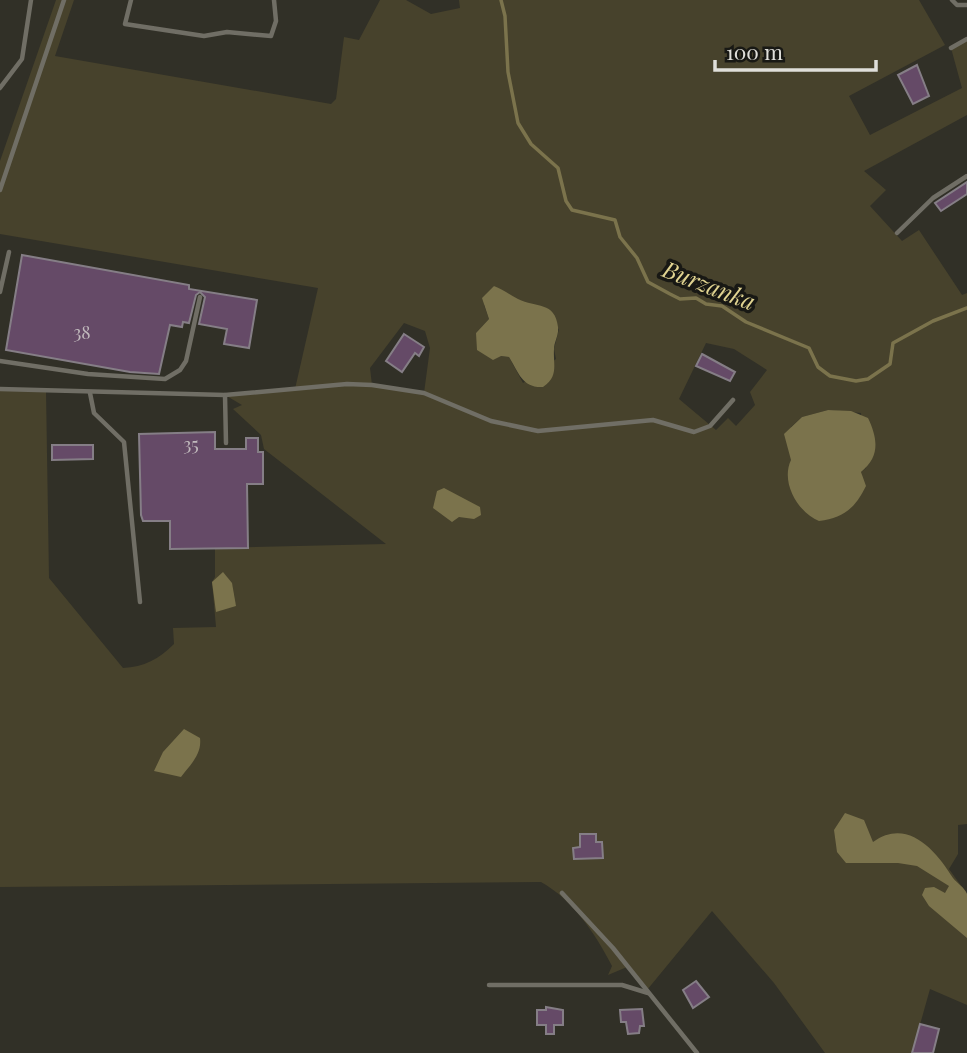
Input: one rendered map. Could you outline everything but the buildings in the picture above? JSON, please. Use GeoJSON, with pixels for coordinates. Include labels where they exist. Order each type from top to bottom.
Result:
{"type":"FeatureCollection","features":[{"type":"Feature","properties":{"kind":"lane"},"geometry":{"type":"LineString","coordinates":[[0,87],[22,59],[31,0]]}},
{"type":"Feature","properties":{"kind":"lane"},"geometry":{"type":"LineString","coordinates":[[0,190],[64,0]]}},
{"type":"Feature","properties":{"kind":"lane"},"geometry":{"type":"LineString","coordinates":[[131,0],[125,24],[204,36],[227,32],[271,36],[276,21],[274,0]]}},
{"type":"Feature","properties":{"kind":"lane"},"geometry":{"type":"LineString","coordinates":[[952,0],[957,5],[967,5]]}},
{"type":"Feature","properties":{"kind":"lane"},"geometry":{"type":"LineString","coordinates":[[951,48],[967,39]]}},
{"type":"Feature","properties":{"kind":"lane"},"geometry":{"type":"LineString","coordinates":[[897,233],[933,198],[967,176]]}},
{"type":"Feature","properties":{"kind":"lane"},"geometry":{"type":"LineString","coordinates":[[0,292],[9,252]]}},
{"type":"Feature","properties":{"kind":"lane"},"geometry":{"type":"LineString","coordinates":[[0,361],[88,374],[165,379],[180,370],[186,361],[200,297]]}},
{"type":"Feature","properties":{"kind":"lane"},"geometry":{"type":"LineString","coordinates":[[0,389],[225,395],[347,384],[385,386],[424,393],[491,421],[538,431],[653,420],[694,432],[709,426],[733,400]]}},
{"type":"Feature","properties":{"kind":"lane"},"geometry":{"type":"LineString","coordinates":[[90,393],[94,413],[124,443],[140,602]]}},
{"type":"Feature","properties":{"kind":"lane"},"geometry":{"type":"LineString","coordinates":[[225,395],[226,443]]}},
{"type":"Feature","properties":{"kind":"lane"},"geometry":{"type":"LineString","coordinates":[[562,893],[652,996],[697,1053]]}},
{"type":"Feature","properties":{"kind":"lane"},"geometry":{"type":"LineString","coordinates":[[489,985],[622,985],[652,996]]}},
{"type":"Feature","properties":{"kind":"shaded area"},"geometry":{"type":"Polygon","coordinates":[[[56,0],[74,0],[55,56],[331,104],[336,99],[344,37],[359,40],[380,0],[406,0],[431,14],[460,8],[459,0],[919,0],[945,45],[849,96],[870,135],[962,88],[951,48],[967,39],[967,115],[864,171],[886,190],[870,206],[902,241],[919,230],[962,295],[967,293],[967,824],[958,825],[958,854],[949,869],[967,894],[967,1005],[930,989],[912,1053],[825,1053],[774,983],[712,911],[647,990],[627,967],[608,975],[612,966],[591,930],[563,898],[541,882],[0,887],[0,389],[46,391],[49,578],[123,668],[144,664],[163,654],[174,644],[173,628],[216,627],[212,582],[215,577],[215,548],[386,544],[264,449],[261,435],[233,409],[242,405],[225,395],[295,389],[318,288],[0,234],[0,161],[56,0]],[[494,286],[484,305],[489,319],[476,333],[501,356],[509,357],[523,383],[556,359],[554,349],[559,329],[494,286]],[[404,323],[370,368],[372,385],[424,393],[430,348],[425,331],[404,323]],[[706,343],[679,399],[716,430],[728,418],[736,426],[755,405],[750,392],[767,370],[734,349],[706,343]],[[828,410],[802,417],[791,427],[791,461],[862,479],[861,472],[866,468],[861,413],[828,410]]]}},
{"type":"Feature","properties":{"kind":"shaded area"},"geometry":{"type":"Polygon","coordinates":[[[494,286],[525,302],[549,309],[556,319],[558,330],[554,346],[554,370],[551,379],[543,387],[526,382],[509,357],[501,356],[493,360],[477,350],[476,333],[489,319],[482,298],[494,286]]]}},
{"type":"Feature","properties":{"kind":"shaded area"},"geometry":{"type":"Polygon","coordinates":[[[828,410],[851,411],[868,418],[874,433],[875,447],[872,460],[861,472],[866,486],[858,500],[848,511],[819,521],[805,511],[793,496],[788,478],[791,460],[784,434],[802,417],[828,410]]]}},
{"type":"Feature","properties":{"kind":"shaded area"},"geometry":{"type":"Polygon","coordinates":[[[444,488],[480,507],[481,515],[474,519],[459,517],[452,522],[433,508],[437,491],[444,488]]]}},
{"type":"Feature","properties":{"kind":"shaded area"},"geometry":{"type":"Polygon","coordinates":[[[223,572],[232,583],[236,606],[216,612],[212,582],[223,572]]]}},
{"type":"Feature","properties":{"kind":"shaded area"},"geometry":{"type":"Polygon","coordinates":[[[184,729],[200,738],[198,754],[192,763],[181,777],[154,771],[163,752],[184,729]]]}},
{"type":"Feature","properties":{"kind":"shaded area"},"geometry":{"type":"Polygon","coordinates":[[[845,813],[864,820],[873,842],[886,835],[909,835],[938,857],[967,894],[967,938],[929,906],[922,895],[925,888],[934,887],[945,893],[949,886],[917,866],[898,863],[846,863],[837,852],[834,830],[845,813]]]}},
{"type":"Feature","properties":{"kind":"waterway","name":"Burzanka"},"geometry":{"type":"LineString","coordinates":[[501,0],[505,16],[508,72],[518,123],[531,144],[558,168],[566,201],[572,210],[615,220],[620,237],[637,258],[648,282],[680,299],[696,298],[706,304],[722,306],[746,322],[809,348],[818,367],[830,376],[856,381],[868,379],[890,364],[893,343],[933,321],[967,308]]}}]}
